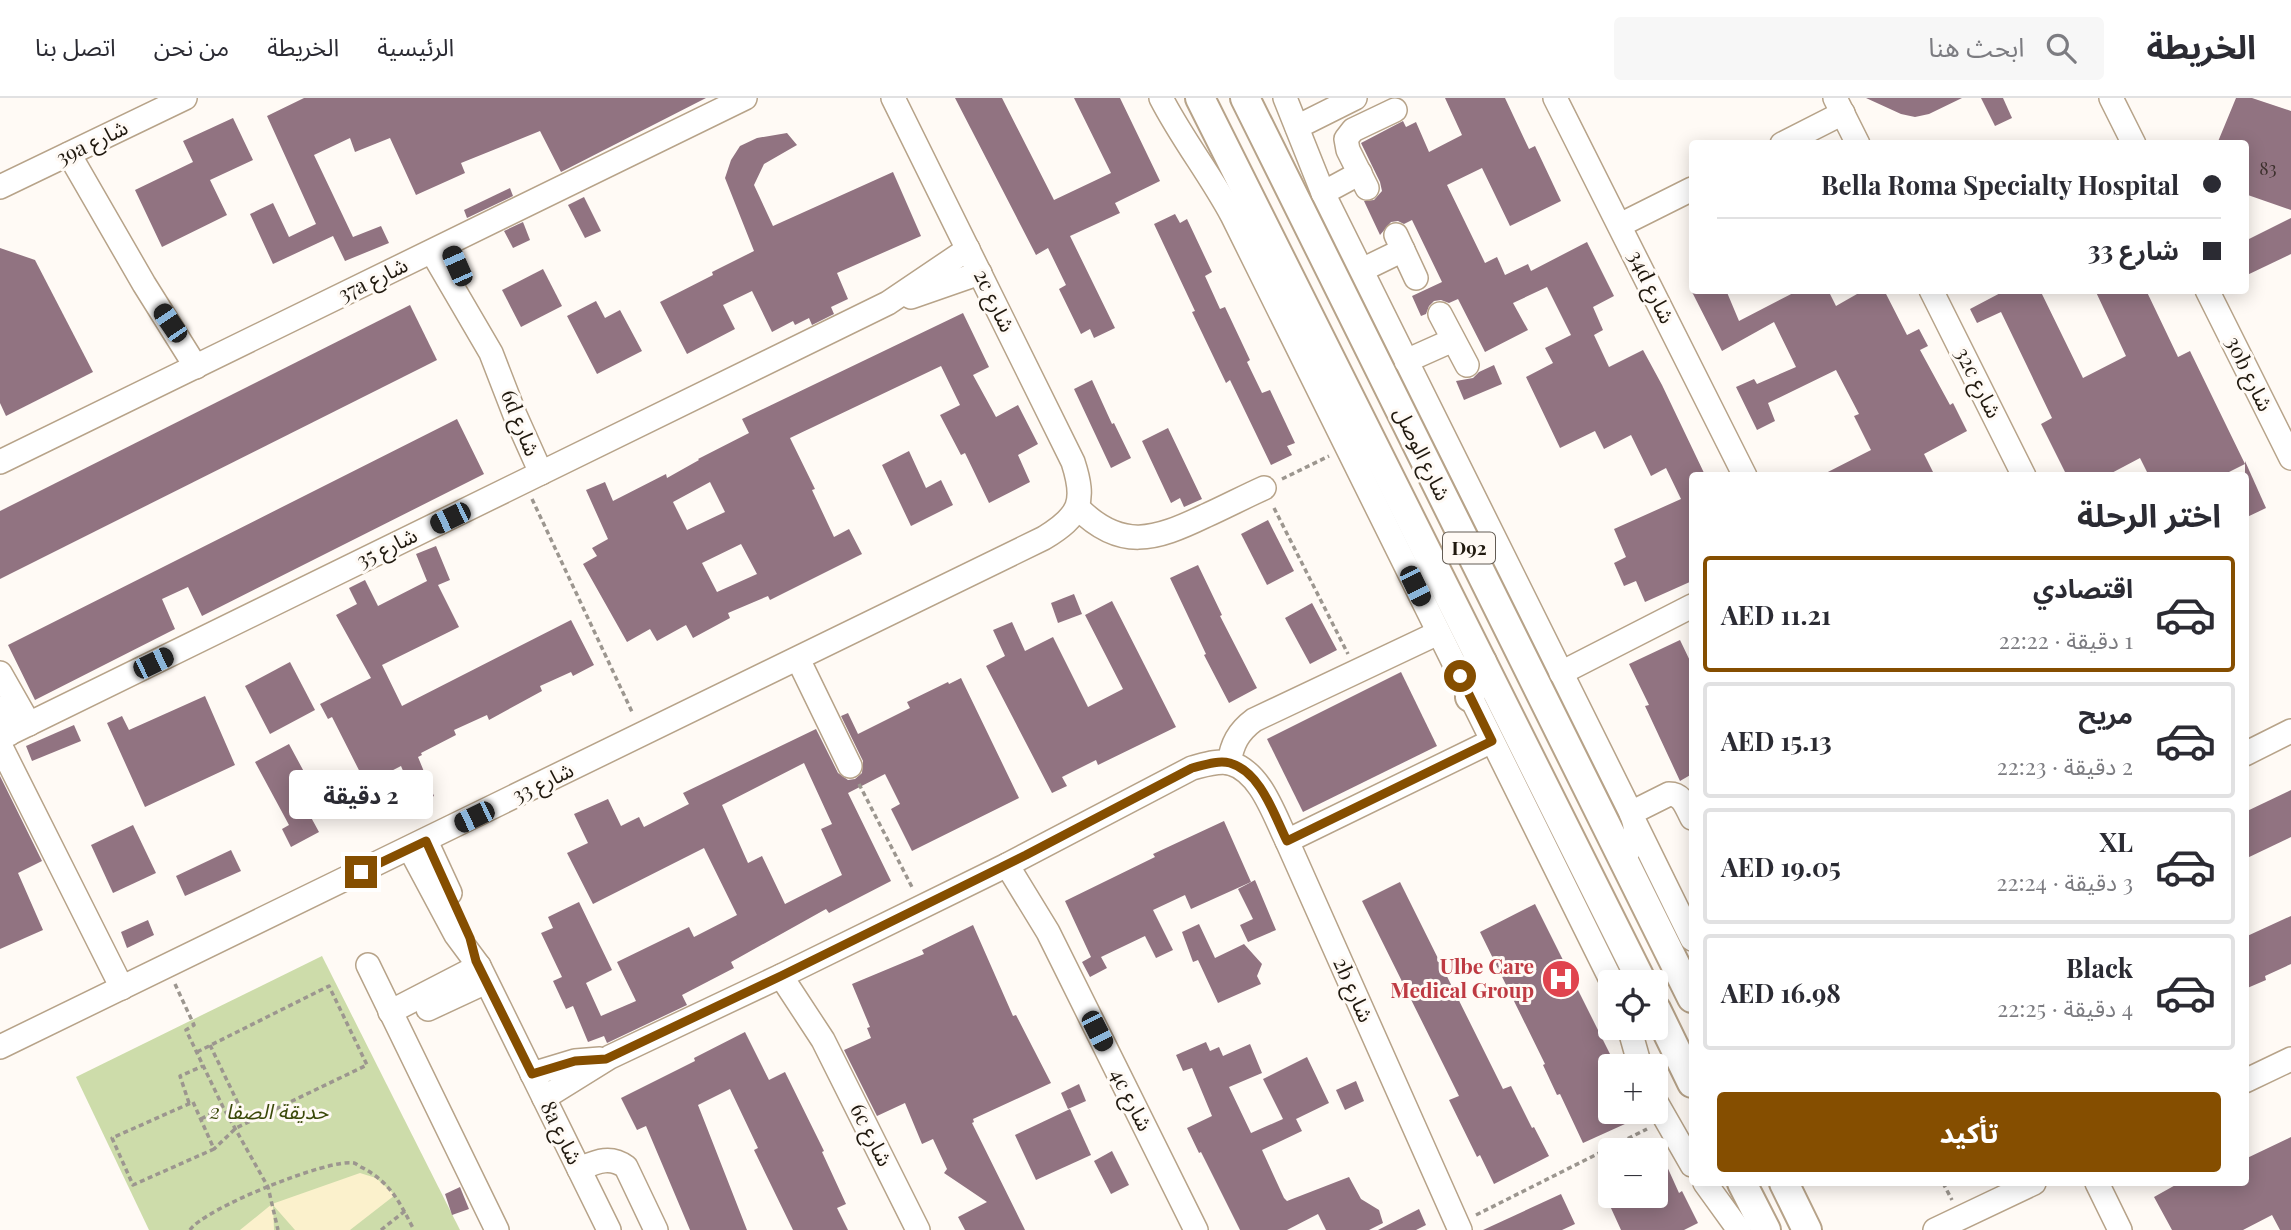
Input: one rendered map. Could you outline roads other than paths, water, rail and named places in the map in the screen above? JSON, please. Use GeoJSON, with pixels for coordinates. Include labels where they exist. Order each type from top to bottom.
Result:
{"type":"FeatureCollection","features":[{"type":"Feature","properties":{"kind":"main road","name":"شارع الوصل"},"geometry":{"type":"LineString","coordinates":[[1200,98],[1636,970]]}},
{"type":"Feature","properties":{"kind":"main road","name":"شارع الوصل"},"geometry":{"type":"LineString","coordinates":[[1245,98],[1689,992]]}},
{"type":"Feature","properties":{"kind":"main road"},"geometry":{"type":"LineString","coordinates":[[1470,697],[1482,662]]}},
{"type":"Feature","properties":{"kind":"main road"},"geometry":{"type":"LineString","coordinates":[[1668,1034],[1689,1077]]}},
{"type":"Feature","properties":{"kind":"main road"},"geometry":{"type":"LineString","coordinates":[[1744,1186],[1766,1230]]}},
{"type":"Feature","properties":{"kind":"main road"},"geometry":{"type":"LineString","coordinates":[[1786,1186],[1807,1230]]}},
{"type":"Feature","properties":{"kind":"street","name":"39a شارع"},"geometry":{"type":"LineString","coordinates":[[0,187],[185,98]]}},
{"type":"Feature","properties":{"kind":"street","name":"37a شارع"},"geometry":{"type":"LineString","coordinates":[[0,462],[745,98]]}},
{"type":"Feature","properties":{"kind":"street","name":"2c شارع"},"geometry":{"type":"LineString","coordinates":[[893,98],[1073,462],[1080,485],[1078,508]]}},
{"type":"Feature","properties":{"kind":"street"},"geometry":{"type":"LineString","coordinates":[[1161,98],[1184,140],[1227,205],[1606,970]]}},
{"type":"Feature","properties":{"kind":"street"},"geometry":{"type":"LineString","coordinates":[[1285,98],[1323,193],[1689,933]]}},
{"type":"Feature","properties":{"kind":"street"},"geometry":{"type":"LineString","coordinates":[[1297,127],[1355,98]]}},
{"type":"Feature","properties":{"kind":"street","name":"34d شارع"},"geometry":{"type":"LineString","coordinates":[[1555,98],[1743,472]]}},
{"type":"Feature","properties":{"kind":"street"},"geometry":{"type":"LineString","coordinates":[[2112,98],[2132,140]]}},
{"type":"Feature","properties":{"kind":"street"},"geometry":{"type":"LineString","coordinates":[[1788,140],[1839,106],[1856,140]]}},
{"type":"Feature","properties":{"kind":"street"},"geometry":{"type":"LineString","coordinates":[[1323,193],[1363,180],[1346,145],[1349,134],[1395,110]]}},
{"type":"Feature","properties":{"kind":"street"},"geometry":{"type":"LineString","coordinates":[[77,150],[114,215],[123,244],[144,284],[154,313],[188,370]]}},
{"type":"Feature","properties":{"kind":"street"},"geometry":{"type":"LineString","coordinates":[[1620,225],[1689,190]]}},
{"type":"Feature","properties":{"kind":"street"},"geometry":{"type":"LineString","coordinates":[[1362,270],[1399,243],[1416,278]]}},
{"type":"Feature","properties":{"kind":"street","name":"6d شارع"},"geometry":{"type":"LineString","coordinates":[[440,248],[480,317],[515,415],[541,473]]}},
{"type":"Feature","properties":{"kind":"street","name":"شارع 35"},"geometry":{"type":"LineString","coordinates":[[10,735],[888,303],[968,249]]}},
{"type":"Feature","properties":{"kind":"street","name":"شارع 35"},"geometry":{"type":"LineString","coordinates":[[888,303],[980,273]]}},
{"type":"Feature","properties":{"kind":"street","name":"32c شارع"},"geometry":{"type":"LineString","coordinates":[[1933,294],[2022,472]]}},
{"type":"Feature","properties":{"kind":"street","name":"30b شارع"},"geometry":{"type":"LineString","coordinates":[[2209,294],[2291,458]]}},
{"type":"Feature","properties":{"kind":"street"},"geometry":{"type":"LineString","coordinates":[[1440,314],[1467,365]]}},
{"type":"Feature","properties":{"kind":"street"},"geometry":{"type":"LineString","coordinates":[[1406,361],[1454,340]]}},
{"type":"Feature","properties":{"kind":"street"},"geometry":{"type":"LineString","coordinates":[[1078,508],[1092,522],[1111,533],[1132,538],[1154,537],[1175,531],[1264,488]]}},
{"type":"Feature","properties":{"kind":"street","name":"شارع 33"},"geometry":{"type":"LineString","coordinates":[[0,1047],[1044,538],[1065,525],[1078,508]]}},
{"type":"Feature","properties":{"kind":"street"},"geometry":{"type":"LineString","coordinates":[[1561,673],[1689,609]]}},
{"type":"Feature","properties":{"kind":"street"},"geometry":{"type":"LineString","coordinates":[[544,1098],[606,1059],[922,907],[1192,768],[1210,763],[1229,763],[1236,738],[1254,720],[1438,633]]}},
{"type":"Feature","properties":{"kind":"street"},"geometry":{"type":"LineString","coordinates":[[798,659],[850,766]]}},
{"type":"Feature","properties":{"kind":"street"},"geometry":{"type":"LineString","coordinates":[[0,673],[10,735]]}},
{"type":"Feature","properties":{"kind":"street"},"geometry":{"type":"LineString","coordinates":[[0,708],[122,988]]}},
{"type":"Feature","properties":{"kind":"street"},"geometry":{"type":"LineString","coordinates":[[2249,752],[2291,731]]}},
{"type":"Feature","properties":{"kind":"street"},"geometry":{"type":"LineString","coordinates":[[1287,841],[1492,741]]}},
{"type":"Feature","properties":{"kind":"street","name":"2b شارع"},"geometry":{"type":"LineString","coordinates":[[1229,763],[1247,772],[1259,786],[1287,841],[1458,1227]]}},
{"type":"Feature","properties":{"kind":"street"},"geometry":{"type":"LineString","coordinates":[[1634,819],[1669,794],[1682,800],[1689,813]]}},
{"type":"Feature","properties":{"kind":"street"},"geometry":{"type":"LineString","coordinates":[[1623,858],[1636,837],[1634,819]]}},
{"type":"Feature","properties":{"kind":"street","name":"8a شارع"},"geometry":{"type":"LineString","coordinates":[[418,845],[470,938],[480,970],[609,1230]]}},
{"type":"Feature","properties":{"kind":"street","name":"4c شارع"},"geometry":{"type":"LineString","coordinates":[[1016,860],[1045,916],[1048,932],[1196,1230]]}},
{"type":"Feature","properties":{"kind":"street"},"geometry":{"type":"LineString","coordinates":[[368,965],[497,1230]]}},
{"type":"Feature","properties":{"kind":"street"},"geometry":{"type":"LineString","coordinates":[[393,1018],[480,970]]}},
{"type":"Feature","properties":{"kind":"street","name":"6c شارع"},"geometry":{"type":"LineString","coordinates":[[791,972],[818,1017],[823,1040],[918,1230]]}},
{"type":"Feature","properties":{"kind":"street"},"geometry":{"type":"LineString","coordinates":[[532,1074],[575,1061],[606,1059]]}},
{"type":"Feature","properties":{"kind":"street"},"geometry":{"type":"LineString","coordinates":[[2249,1079],[2291,1059]]}},
{"type":"Feature","properties":{"kind":"street"},"geometry":{"type":"LineString","coordinates":[[1668,1124],[1689,1160]]}},
{"type":"Feature","properties":{"kind":"street"},"geometry":{"type":"LineString","coordinates":[[579,1169],[607,1159],[618,1161],[626,1167],[656,1230]]}},
{"type":"Feature","properties":{"kind":"street"},"geometry":{"type":"LineString","coordinates":[[1707,1186],[1739,1230]]}},
{"type":"Feature","properties":{"kind":"street"},"geometry":{"type":"LineString","coordinates":[[1936,1230],[2028,1186]]}},
{"type":"Feature","properties":{"kind":"street"},"geometry":{"type":"LineString","coordinates":[[2098,1186],[2120,1230]]}},
{"type":"Feature","properties":{"kind":"place","name":"Ulbe Care Medical Group"},"geometry":{"type":"Point","coordinates":[1561,979]}},
{"type":"Feature","properties":{"kind":"park label","name":"حديقة الصفا 2"},"geometry":{"type":"Point","coordinates":[269,1112]}}]}
